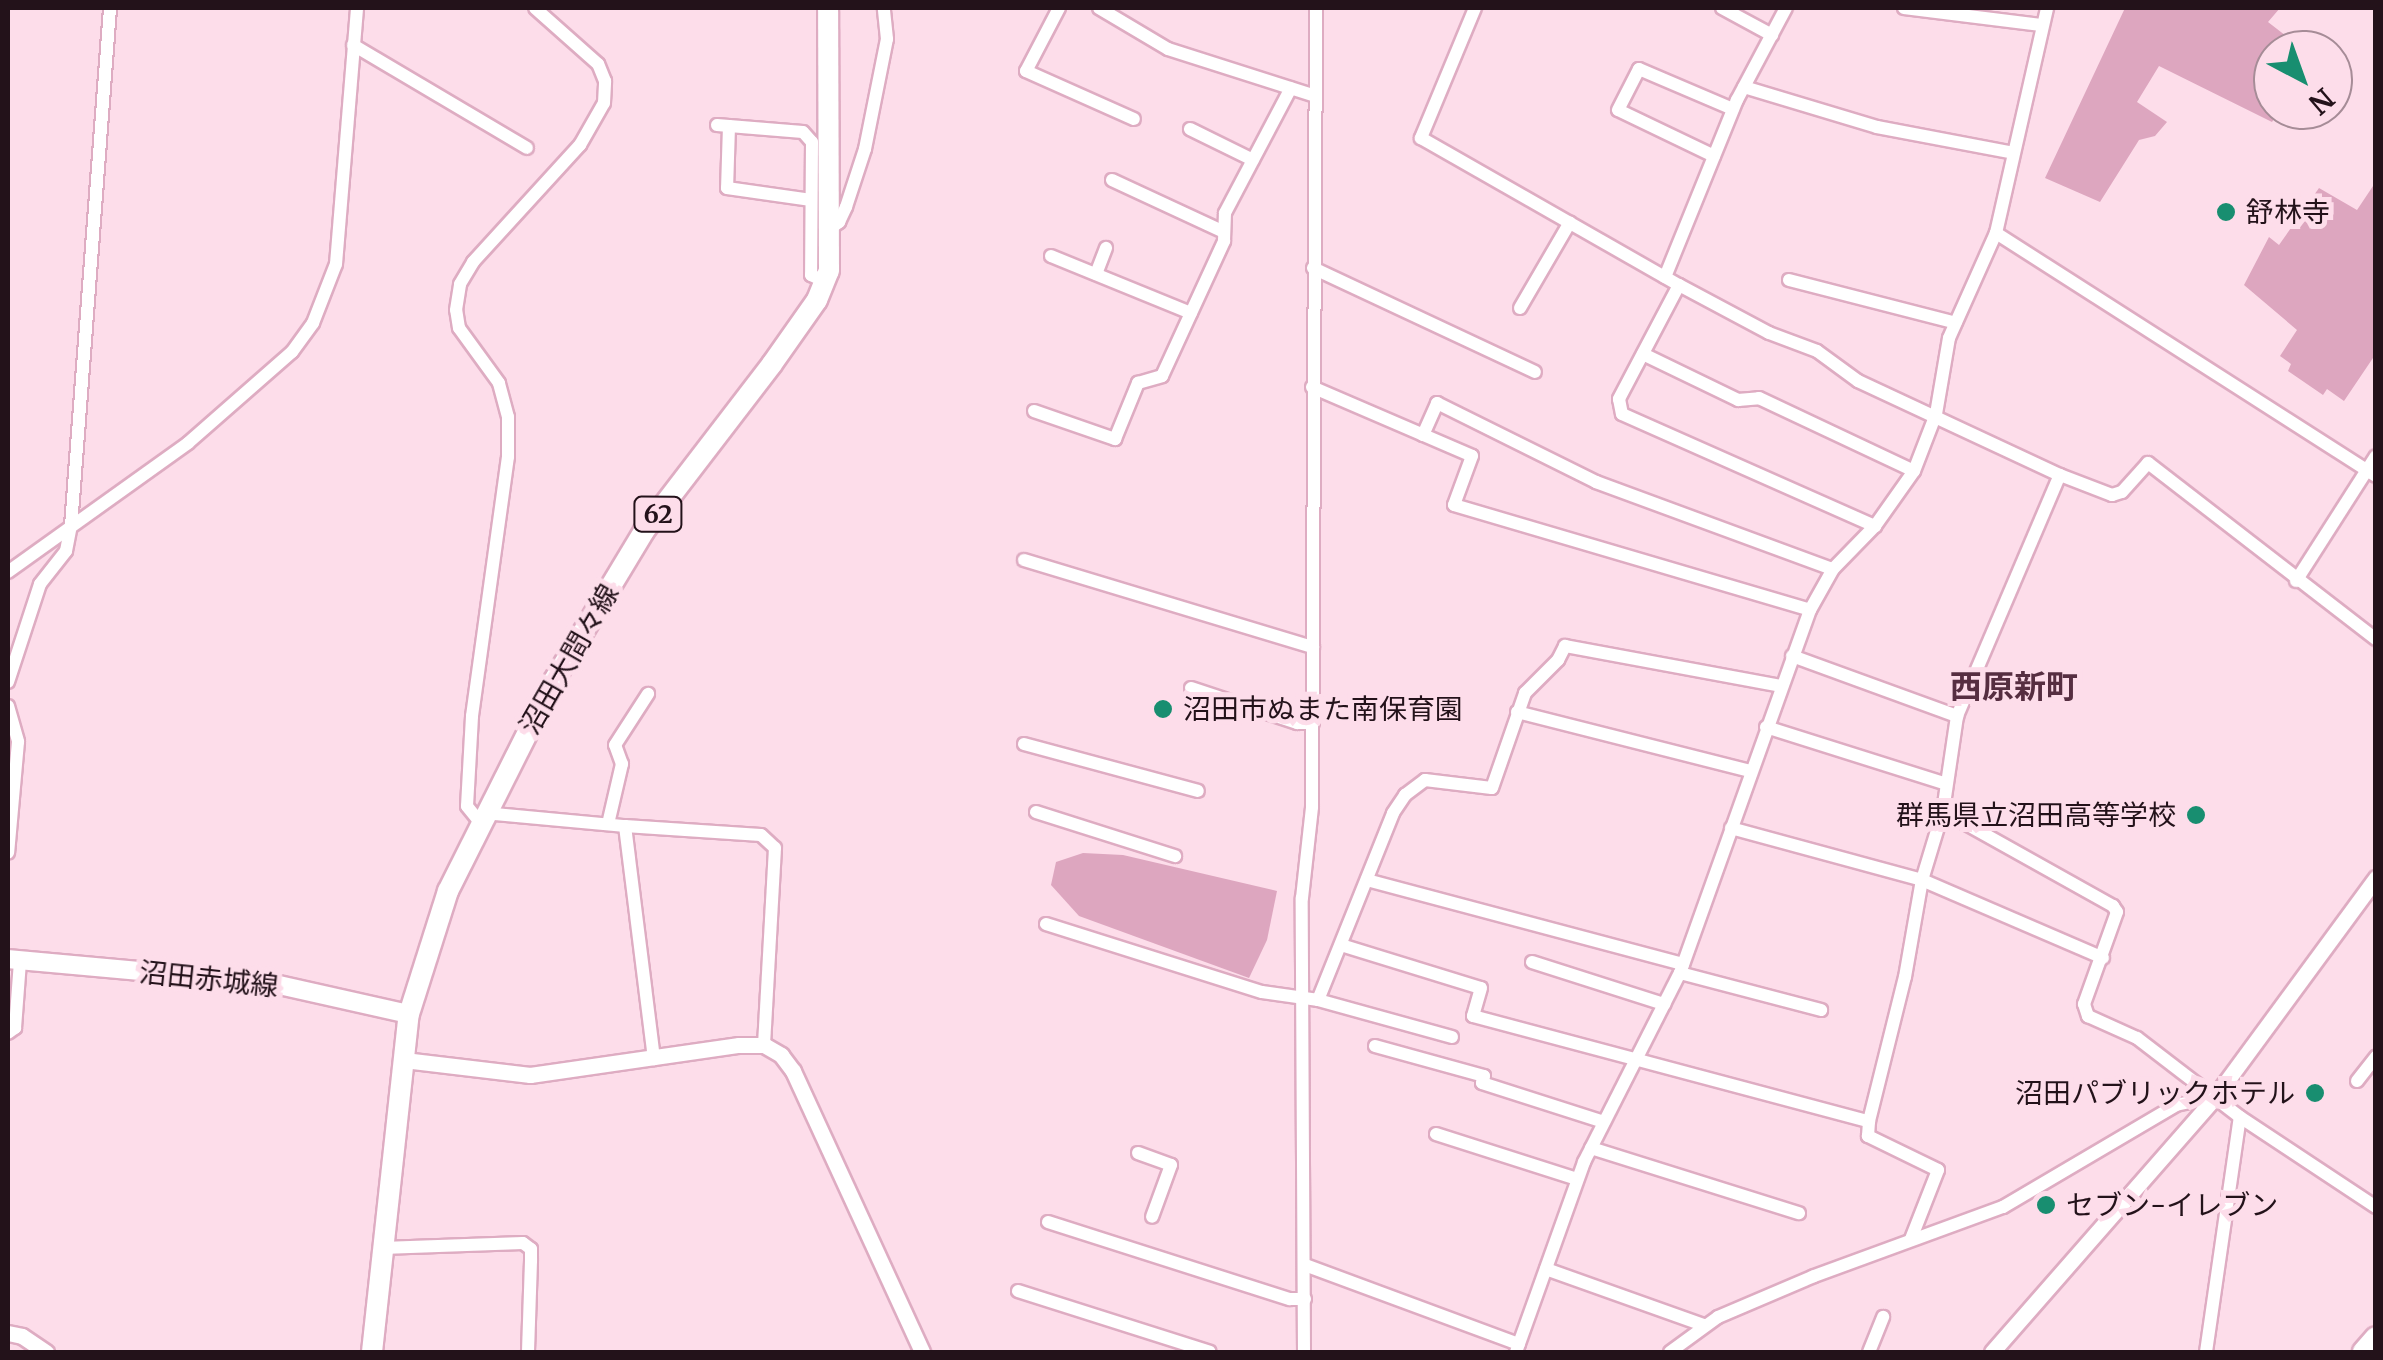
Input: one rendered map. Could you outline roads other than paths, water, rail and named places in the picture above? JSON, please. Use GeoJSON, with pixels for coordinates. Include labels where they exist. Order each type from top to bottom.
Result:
{"type":"FeatureCollection","features":[{"type":"Feature","properties":{"kind":"highway"},"geometry":{"type":"LineString","coordinates":[[2364,1352],[2376,1338]]}},
{"type":"Feature","properties":{"kind":"main road","name":"沼田大間々線"},"geometry":{"type":"LineString","coordinates":[[372,1352],[409,1014],[448,891],[481,817],[553,682],[644,531],[772,364],[829,271],[828,8]]}},
{"type":"Feature","properties":{"kind":"main road","name":"沼田赤城線"},"geometry":{"type":"LineString","coordinates":[[14,960],[270,984],[409,1014]]}},
{"type":"Feature","properties":{"kind":"street"},"geometry":{"type":"LineString","coordinates":[[8,682],[40,584],[66,551],[71,526],[110,8]]}},
{"type":"Feature","properties":{"kind":"street"},"geometry":{"type":"LineString","coordinates":[[8,572],[188,443],[292,352],[313,323],[336,264],[356,8]]}},
{"type":"Feature","properties":{"kind":"street"},"geometry":{"type":"LineString","coordinates":[[536,8],[598,64],[606,81],[604,103],[580,145],[473,262],[460,284],[456,310],[459,328],[499,384],[508,417],[508,458],[472,716],[467,806],[481,817],[762,835],[775,848],[764,1046]]}},
{"type":"Feature","properties":{"kind":"street"},"geometry":{"type":"LineString","coordinates":[[828,230],[846,207],[865,149],[887,39],[884,8]]}},
{"type":"Feature","properties":{"kind":"street"},"geometry":{"type":"LineString","coordinates":[[1058,8],[1026,71],[1134,120]]}},
{"type":"Feature","properties":{"kind":"street"},"geometry":{"type":"LineString","coordinates":[[1099,8],[1168,49],[1315,96]]}},
{"type":"Feature","properties":{"kind":"street"},"geometry":{"type":"LineString","coordinates":[[1304,1352],[1311,998],[1302,898],[1312,807],[1316,8]]}},
{"type":"Feature","properties":{"kind":"street"},"geometry":{"type":"LineString","coordinates":[[1475,8],[1420,138],[1679,285],[1769,333],[1817,352],[1858,381],[2060,475],[2112,495],[2122,492],[2148,463],[2376,640]]}},
{"type":"Feature","properties":{"kind":"street"},"geometry":{"type":"LineString","coordinates":[[1722,8],[1772,35]]}},
{"type":"Feature","properties":{"kind":"street"},"geometry":{"type":"LineString","coordinates":[[1665,277],[1733,109],[1786,8]]}},
{"type":"Feature","properties":{"kind":"street"},"geometry":{"type":"LineString","coordinates":[[1904,8],[2041,25]]}},
{"type":"Feature","properties":{"kind":"street"},"geometry":{"type":"LineString","coordinates":[[1306,1266],[1517,1348],[1577,1178],[1682,968],[1810,610],[1833,569],[1875,526],[1914,471],[1936,414],[1956,323],[1996,233],[2047,8]]}},
{"type":"Feature","properties":{"kind":"street"},"geometry":{"type":"LineString","coordinates":[[353,45],[528,148]]}},
{"type":"Feature","properties":{"kind":"street"},"geometry":{"type":"LineString","coordinates":[[1714,156],[1618,110],[1639,69],[1733,109]]}},
{"type":"Feature","properties":{"kind":"street"},"geometry":{"type":"LineString","coordinates":[[1744,87],[1877,127],[2014,153]]}},
{"type":"Feature","properties":{"kind":"street"},"geometry":{"type":"LineString","coordinates":[[1034,412],[1115,439],[1138,382],[1162,376],[1224,232],[1225,212],[1292,88]]}},
{"type":"Feature","properties":{"kind":"street"},"geometry":{"type":"LineString","coordinates":[[811,200],[728,188],[723,126],[803,132],[812,142],[811,274],[824,282]]}},
{"type":"Feature","properties":{"kind":"street"},"geometry":{"type":"LineString","coordinates":[[1190,130],[1253,160]]}},
{"type":"Feature","properties":{"kind":"street"},"geometry":{"type":"LineString","coordinates":[[1112,180],[1224,232]]}},
{"type":"Feature","properties":{"kind":"street"},"geometry":{"type":"LineString","coordinates":[[1520,308],[1570,222]]}},
{"type":"Feature","properties":{"kind":"street"},"geometry":{"type":"LineString","coordinates":[[1996,233],[2371,473]]}},
{"type":"Feature","properties":{"kind":"street"},"geometry":{"type":"LineString","coordinates":[[1096,274],[1106,248]]}},
{"type":"Feature","properties":{"kind":"street"},"geometry":{"type":"LineString","coordinates":[[1051,256],[1191,313]]}},
{"type":"Feature","properties":{"kind":"street"},"geometry":{"type":"LineString","coordinates":[[1314,268],[1534,372]]}},
{"type":"Feature","properties":{"kind":"street"},"geometry":{"type":"LineString","coordinates":[[1789,280],[1956,323]]}},
{"type":"Feature","properties":{"kind":"street"},"geometry":{"type":"LineString","coordinates":[[1679,285],[1619,399],[1622,414],[1875,526]]}},
{"type":"Feature","properties":{"kind":"street"},"geometry":{"type":"LineString","coordinates":[[1643,354],[1738,400],[1760,398],[1914,471]]}},
{"type":"Feature","properties":{"kind":"street"},"geometry":{"type":"LineString","coordinates":[[1312,387],[1472,456],[1454,505],[1810,610]]}},
{"type":"Feature","properties":{"kind":"street"},"geometry":{"type":"LineString","coordinates":[[1423,435],[1437,404],[1596,482],[1833,569]]}},
{"type":"Feature","properties":{"kind":"street"},"geometry":{"type":"LineString","coordinates":[[2296,581],[2371,473],[2376,456]]}},
{"type":"Feature","properties":{"kind":"street"},"geometry":{"type":"LineString","coordinates":[[1912,1239],[1938,1170],[1868,1136],[1869,1122],[1905,977],[1922,880],[1942,811],[1957,716],[2060,475]]}},
{"type":"Feature","properties":{"kind":"street"},"geometry":{"type":"LineString","coordinates":[[1024,560],[1313,647]]}},
{"type":"Feature","properties":{"kind":"street"},"geometry":{"type":"LineString","coordinates":[[1311,998],[1341,945],[1393,813],[1414,785],[1425,780],[1492,788],[1524,693],[1558,660],[1565,646],[1781,686]]}},
{"type":"Feature","properties":{"kind":"street"},"geometry":{"type":"LineString","coordinates":[[1792,656],[1957,716]]}},
{"type":"Feature","properties":{"kind":"street"},"geometry":{"type":"LineString","coordinates":[[1191,688],[1296,723],[1313,722]]}},
{"type":"Feature","properties":{"kind":"street"},"geometry":{"type":"LineString","coordinates":[[608,824],[622,764],[615,745],[648,694]]}},
{"type":"Feature","properties":{"kind":"street"},"geometry":{"type":"LineString","coordinates":[[8,706],[18,742],[8,853]]}},
{"type":"Feature","properties":{"kind":"street"},"geometry":{"type":"LineString","coordinates":[[1517,712],[1750,771]]}},
{"type":"Feature","properties":{"kind":"street"},"geometry":{"type":"LineString","coordinates":[[1766,727],[1944,783]]}},
{"type":"Feature","properties":{"kind":"street"},"geometry":{"type":"LineString","coordinates":[[1024,744],[1198,791]]}},
{"type":"Feature","properties":{"kind":"street"},"geometry":{"type":"LineString","coordinates":[[1942,811],[2113,906],[2117,912],[2084,1004],[2088,1016],[2137,1038],[2240,1117],[2376,1207]]}},
{"type":"Feature","properties":{"kind":"street"},"geometry":{"type":"LineString","coordinates":[[1036,812],[1176,856]]}},
{"type":"Feature","properties":{"kind":"street"},"geometry":{"type":"LineString","coordinates":[[625,826],[654,1059]]}},
{"type":"Feature","properties":{"kind":"street"},"geometry":{"type":"LineString","coordinates":[[1731,828],[1922,880],[2103,958]]}},
{"type":"Feature","properties":{"kind":"street"},"geometry":{"type":"LineString","coordinates":[[1992,1352],[2214,1098],[2376,878]]}},
{"type":"Feature","properties":{"kind":"street"},"geometry":{"type":"LineString","coordinates":[[1366,880],[1821,1010]]}},
{"type":"Feature","properties":{"kind":"street"},"geometry":{"type":"LineString","coordinates":[[1046,924],[1262,992],[1311,998],[1452,1038]]}},
{"type":"Feature","properties":{"kind":"street"},"geometry":{"type":"LineString","coordinates":[[1341,945],[1481,988],[1472,1016],[1869,1122]]}},
{"type":"Feature","properties":{"kind":"street"},"geometry":{"type":"LineString","coordinates":[[8,1033],[15,1028],[14,960]]}},
{"type":"Feature","properties":{"kind":"street"},"geometry":{"type":"LineString","coordinates":[[1532,962],[1664,1004]]}},
{"type":"Feature","properties":{"kind":"street"},"geometry":{"type":"LineString","coordinates":[[404,1060],[530,1075],[739,1045],[764,1046],[781,1055],[793,1071],[922,1352]]}},
{"type":"Feature","properties":{"kind":"street"},"geometry":{"type":"LineString","coordinates":[[1375,1046],[1484,1076],[1482,1084],[1604,1122]]}},
{"type":"Feature","properties":{"kind":"street"},"geometry":{"type":"LineString","coordinates":[[2357,1081],[2376,1057]]}},
{"type":"Feature","properties":{"kind":"street"},"geometry":{"type":"LineString","coordinates":[[1670,1352],[1703,1325],[1814,1276],[2004,1207],[2176,1106],[2214,1098]]}},
{"type":"Feature","properties":{"kind":"street"},"geometry":{"type":"LineString","coordinates":[[2206,1352],[2240,1117]]}},
{"type":"Feature","properties":{"kind":"street"},"geometry":{"type":"LineString","coordinates":[[1436,1134],[1577,1178]]}},
{"type":"Feature","properties":{"kind":"street"},"geometry":{"type":"LineString","coordinates":[[1591,1148],[1799,1214]]}},
{"type":"Feature","properties":{"kind":"street"},"geometry":{"type":"LineString","coordinates":[[1138,1153],[1170,1165],[1152,1216]]}},
{"type":"Feature","properties":{"kind":"street"},"geometry":{"type":"LineString","coordinates":[[1048,1222],[1290,1299],[1305,1299]]}},
{"type":"Feature","properties":{"kind":"street"},"geometry":{"type":"LineString","coordinates":[[382,1248],[523,1243],[531,1249],[528,1352]]}},
{"type":"Feature","properties":{"kind":"street"},"geometry":{"type":"LineString","coordinates":[[1546,1268],[1703,1325]]}},
{"type":"Feature","properties":{"kind":"street"},"geometry":{"type":"LineString","coordinates":[[1018,1291],[1210,1352]]}},
{"type":"Feature","properties":{"kind":"street"},"geometry":{"type":"LineString","coordinates":[[1869,1352],[1882,1317]]}},
{"type":"Feature","properties":{"kind":"street"},"geometry":{"type":"LineString","coordinates":[[8,1334],[22,1336],[46,1352]]}},
{"type":"Feature","properties":{"kind":"place","name":"舒林寺"},"geometry":{"type":"Point","coordinates":[2226,212]}},
{"type":"Feature","properties":{"kind":"place","name":"沼田市ぬまた南保育園"},"geometry":{"type":"Point","coordinates":[1163,709]}},
{"type":"Feature","properties":{"kind":"place","name":"群馬県立沼田高等学校"},"geometry":{"type":"Point","coordinates":[2196,815]}},
{"type":"Feature","properties":{"kind":"place","name":"沼田パブリックホテル"},"geometry":{"type":"Point","coordinates":[2315,1093]}},
{"type":"Feature","properties":{"kind":"place","name":"セブン-イレブン"},"geometry":{"type":"Point","coordinates":[2046,1205]}},
{"type":"Feature","properties":{"kind":"district","name":"西原新町"},"geometry":{"type":"Point","coordinates":[2014,687]}}]}
